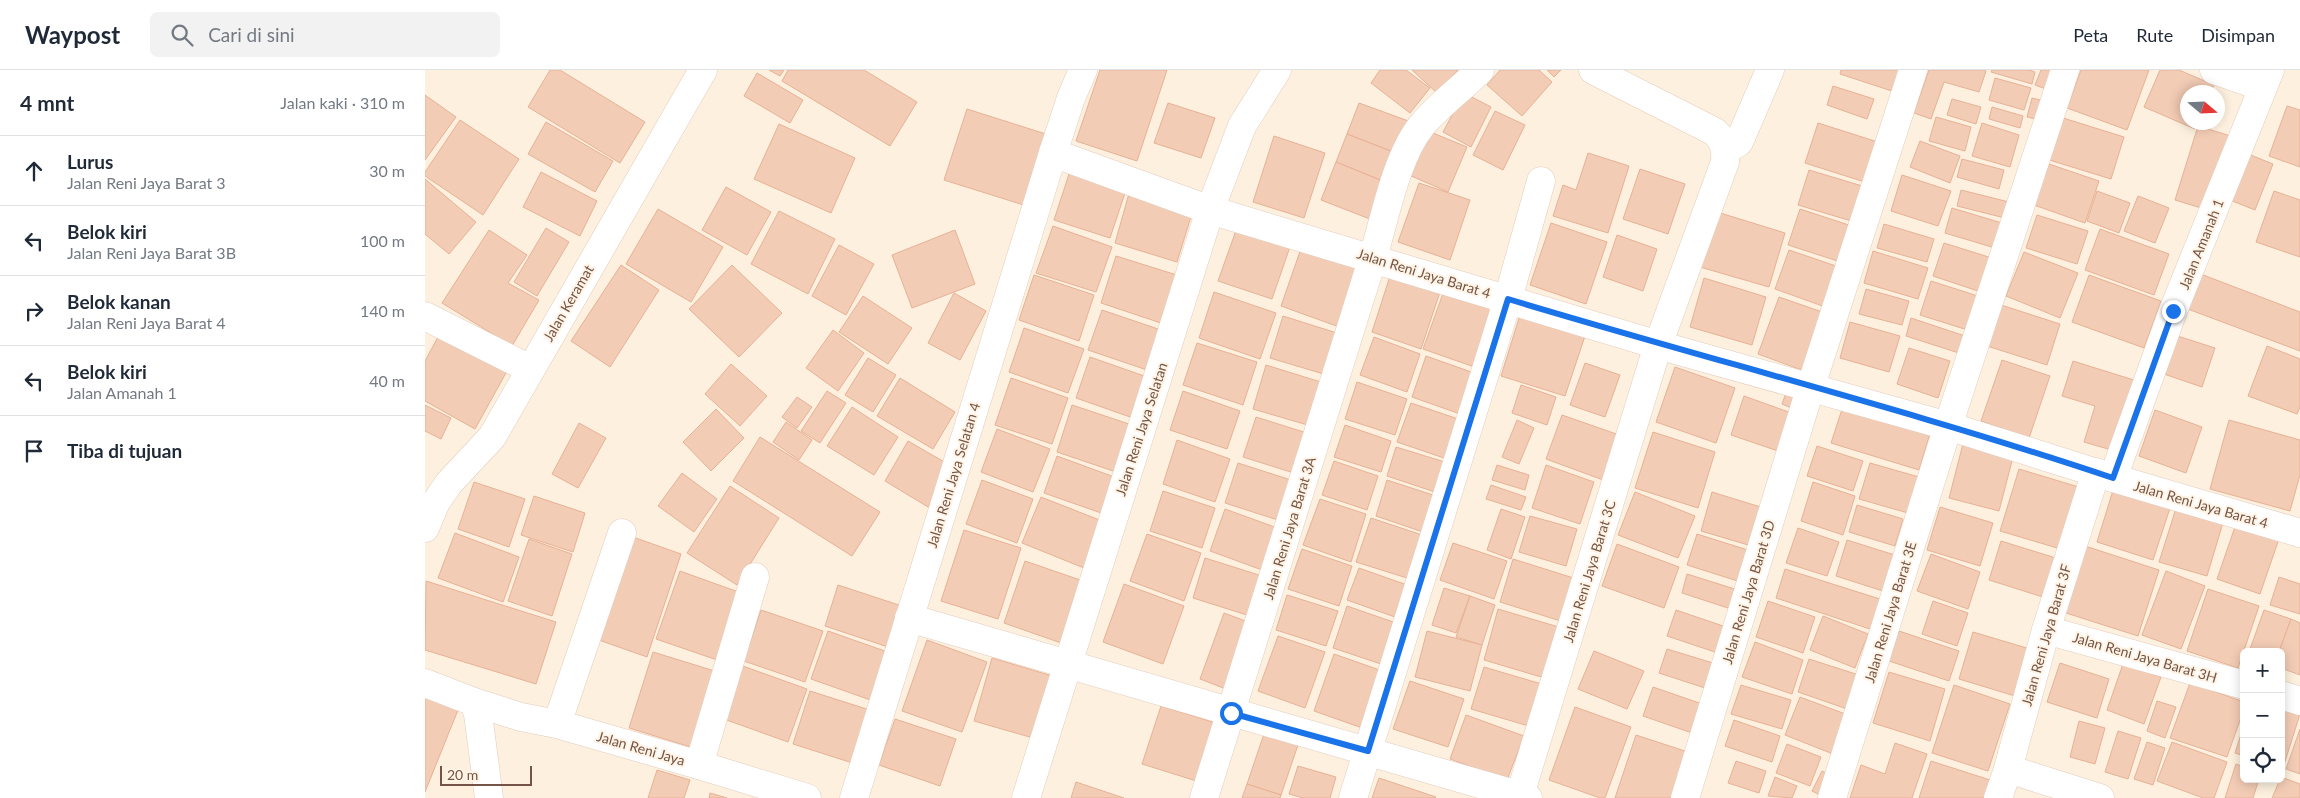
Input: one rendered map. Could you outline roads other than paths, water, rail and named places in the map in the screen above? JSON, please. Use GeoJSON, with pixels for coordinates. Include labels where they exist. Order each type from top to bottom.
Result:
{"type":"FeatureCollection","features":[{"type":"Feature","properties":{"kind":"street","name":"Jalan Keramat"},"geometry":{"type":"LineString","coordinates":[[425,528],[436,502],[449,483],[492,437],[703,70]]}},
{"type":"Feature","properties":{"kind":"street","name":"Jalan Reni Jaya Selatan 4"},"geometry":{"type":"LineString","coordinates":[[854,798],[1053,153],[1071,98],[1083,70]]}},
{"type":"Feature","properties":{"kind":"street","name":"Jalan Reni Jaya Selatan"},"geometry":{"type":"LineString","coordinates":[[1026,798],[1210,210],[1242,126],[1277,70]]}},
{"type":"Feature","properties":{"kind":"street","name":"Jalan Reni Jaya Barat 3A"},"geometry":{"type":"LineString","coordinates":[[1205,798],[1393,188],[1408,149],[1421,126],[1448,97],[1480,70]]}},
{"type":"Feature","properties":{"kind":"street"},"geometry":{"type":"LineString","coordinates":[[1593,70],[1715,132],[1722,140],[1726,150],[1739,142],[1770,70]]}},
{"type":"Feature","properties":{"kind":"street","name":"Jalan Reni Jaya Barat 3D"},"geometry":{"type":"LineString","coordinates":[[1685,798],[1811,386],[1913,70]]}},
{"type":"Feature","properties":{"kind":"street","name":"Jalan Reni Jaya Barat 3E"},"geometry":{"type":"LineString","coordinates":[[1832,798],[1948,426],[2065,70]]}},
{"type":"Feature","properties":{"kind":"street","name":"Jalan Amanah 1"},"geometry":{"type":"LineString","coordinates":[[2105,475],[2266,79],[2214,70]]}},
{"type":"Feature","properties":{"kind":"street","name":"Jalan Reni Jaya Barat 3C"},"geometry":{"type":"LineString","coordinates":[[1522,797],[1658,345],[1722,171],[1726,150]]}},
{"type":"Feature","properties":{"kind":"street","name":"Jalan Reni Jaya Barat 4"},"geometry":{"type":"LineString","coordinates":[[1053,153],[1210,210],[1373,257],[1658,345],[1811,386],[2300,532]]}},
{"type":"Feature","properties":{"kind":"street"},"geometry":{"type":"LineString","coordinates":[[1353,798],[1508,299],[1541,181]]}},
{"type":"Feature","properties":{"kind":"street"},"geometry":{"type":"LineString","coordinates":[[425,316],[530,369]]}},
{"type":"Feature","properties":{"kind":"street","name":"Jalan Reni Jaya Barat 3F"},"geometry":{"type":"LineString","coordinates":[[1998,798],[2008,769],[2046,630],[2105,475]]}},
{"type":"Feature","properties":{"kind":"street"},"geometry":{"type":"LineString","coordinates":[[557,724],[622,533]]}},
{"type":"Feature","properties":{"kind":"street"},"geometry":{"type":"LineString","coordinates":[[699,765],[755,577]]}},
{"type":"Feature","properties":{"kind":"street"},"geometry":{"type":"LineString","coordinates":[[909,618],[1066,666],[1368,751],[1522,797]]}},
{"type":"Feature","properties":{"kind":"street","name":"Jalan Reni Jaya Barat 3H"},"geometry":{"type":"LineString","coordinates":[[2046,630],[2240,684]]}},
{"type":"Feature","properties":{"kind":"street","name":"Jalan Reni Jaya"},"geometry":{"type":"LineString","coordinates":[[425,683],[474,702],[521,717],[557,724],[807,798]]}},
{"type":"Feature","properties":{"kind":"street"},"geometry":{"type":"LineString","coordinates":[[2285,696],[2300,700]]}},
{"type":"Feature","properties":{"kind":"street"},"geometry":{"type":"LineString","coordinates":[[474,702],[478,714],[489,798]]}},
{"type":"Feature","properties":{"kind":"street"},"geometry":{"type":"LineString","coordinates":[[2008,769],[2100,798]]}}]}
